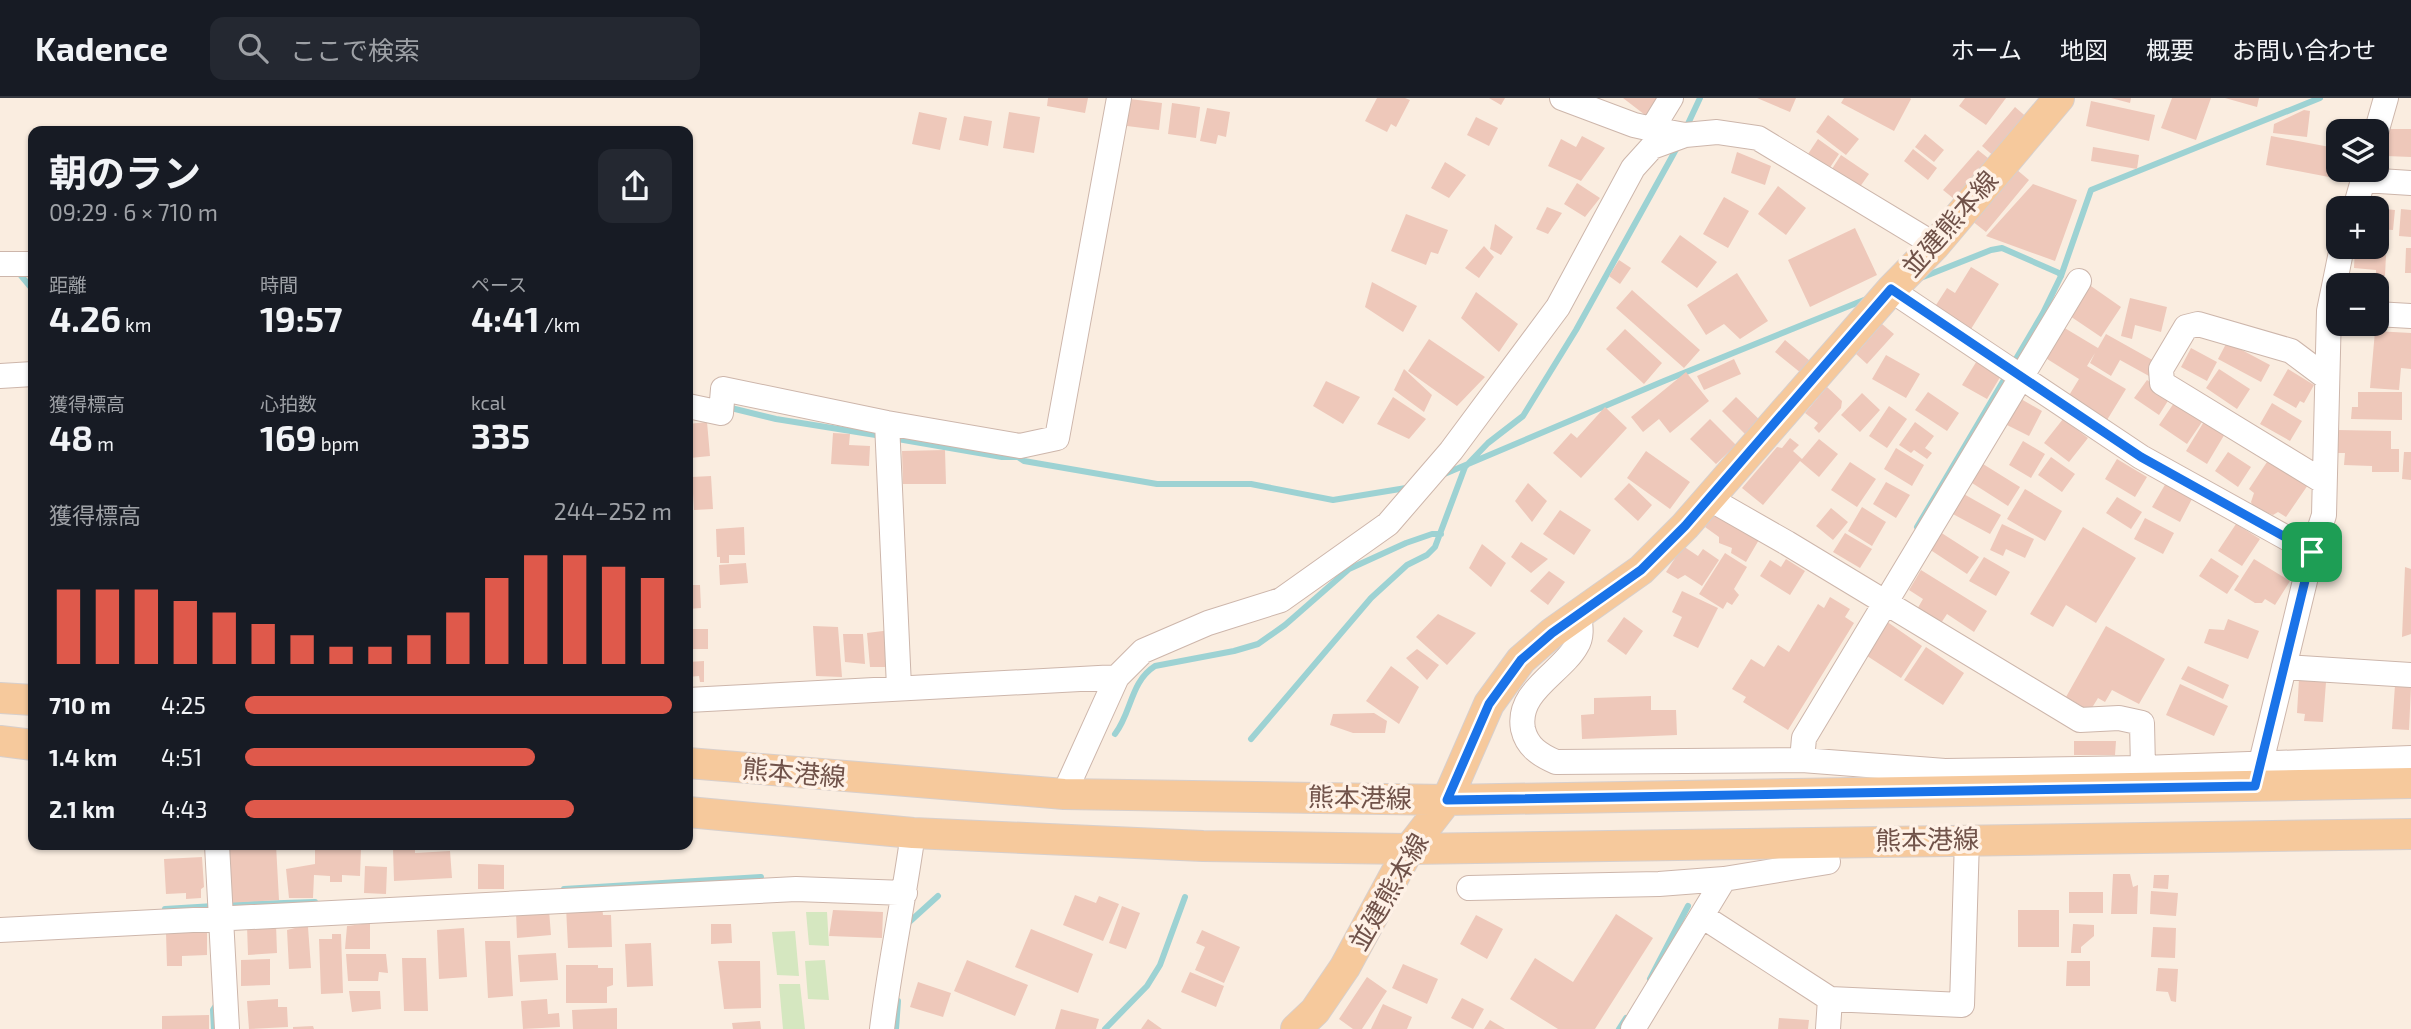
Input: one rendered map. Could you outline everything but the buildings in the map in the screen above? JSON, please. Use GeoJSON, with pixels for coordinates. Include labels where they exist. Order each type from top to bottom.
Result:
{"type":"FeatureCollection","features":[{"type":"Feature","properties":{"kind":"main road","name":"並建熊本線"},"geometry":{"type":"LineString","coordinates":[[1296,1029],[1315,1011],[1345,967],[1409,849],[1447,800],[1489,704],[1521,660],[1552,633],[1641,570],[1710,499],[1891,289],[1935,245],[2059,98]]}},
{"type":"Feature","properties":{"kind":"main road"},"geometry":{"type":"LineString","coordinates":[[0,698],[28,701]]}},
{"type":"Feature","properties":{"kind":"main road"},"geometry":{"type":"LineString","coordinates":[[0,741],[28,744]]}},
{"type":"Feature","properties":{"kind":"main road","name":"熊本港線"},"geometry":{"type":"LineString","coordinates":[[693,763],[1064,794],[1447,800],[2258,775],[2411,783]]}},
{"type":"Feature","properties":{"kind":"main road","name":"熊本港線"},"geometry":{"type":"LineString","coordinates":[[693,812],[913,834],[1203,846],[1409,849],[2411,834]]}},
{"type":"Feature","properties":{"kind":"street"},"geometry":{"type":"LineString","coordinates":[[693,407],[721,413],[723,389],[887,423],[1020,446],[1057,438],[1119,98]]}},
{"type":"Feature","properties":{"kind":"street"},"geometry":{"type":"LineString","coordinates":[[1562,98],[1634,125],[1685,135]]}},
{"type":"Feature","properties":{"kind":"street"},"geometry":{"type":"LineString","coordinates":[[1652,129],[1671,98]]}},
{"type":"Feature","properties":{"kind":"street"},"geometry":{"type":"LineString","coordinates":[[2380,119],[2386,98]]}},
{"type":"Feature","properties":{"kind":"street"},"geometry":{"type":"LineString","coordinates":[[1064,794],[1117,677],[1143,651],[1208,623],[1281,600],[1388,524],[1451,451],[1558,307],[1633,168],[1652,147],[1685,135],[1717,132],[1758,138],[1935,245]]}},
{"type":"Feature","properties":{"kind":"street"},"geometry":{"type":"LineString","coordinates":[[2389,179],[2411,183]]}},
{"type":"Feature","properties":{"kind":"street"},"geometry":{"type":"LineString","coordinates":[[0,264],[28,264]]}},
{"type":"Feature","properties":{"kind":"street"},"geometry":{"type":"LineString","coordinates":[[1802,760],[1804,738],[2078,281]]}},
{"type":"Feature","properties":{"kind":"street"},"geometry":{"type":"LineString","coordinates":[[1891,289],[2141,457],[2312,552]]}},
{"type":"Feature","properties":{"kind":"street"},"geometry":{"type":"LineString","coordinates":[[2389,315],[2411,316]]}},
{"type":"Feature","properties":{"kind":"street"},"geometry":{"type":"LineString","coordinates":[[2324,482],[2162,383],[2161,369],[2186,327],[2197,324],[2291,351],[2327,378]]}},
{"type":"Feature","properties":{"kind":"street"},"geometry":{"type":"LineString","coordinates":[[2258,775],[2323,515],[2331,336]]}},
{"type":"Feature","properties":{"kind":"street"},"geometry":{"type":"LineString","coordinates":[[0,376],[28,374]]}},
{"type":"Feature","properties":{"kind":"street"},"geometry":{"type":"LineString","coordinates":[[887,423],[899,687]]}},
{"type":"Feature","properties":{"kind":"street"},"geometry":{"type":"LineString","coordinates":[[1710,499],[2080,720],[2119,718],[2142,723],[2143,768]]}},
{"type":"Feature","properties":{"kind":"street"},"geometry":{"type":"LineString","coordinates":[[1579,613],[1581,632],[1577,645],[1529,698],[1523,713],[1522,725],[1526,741],[1539,754],[1556,762],[1802,760],[1945,771],[2143,768],[2258,775],[2411,758]]}},
{"type":"Feature","properties":{"kind":"street"},"geometry":{"type":"LineString","coordinates":[[2284,667],[2411,675]]}},
{"type":"Feature","properties":{"kind":"street"},"geometry":{"type":"LineString","coordinates":[[693,700],[1117,677]]}},
{"type":"Feature","properties":{"kind":"street"},"geometry":{"type":"LineString","coordinates":[[882,1029],[888,975],[905,894],[913,834]]}},
{"type":"Feature","properties":{"kind":"street"},"geometry":{"type":"LineString","coordinates":[[1702,916],[1830,999],[1962,1005],[1967,839]]}},
{"type":"Feature","properties":{"kind":"street"},"geometry":{"type":"LineString","coordinates":[[217,850],[227,1029]]}},
{"type":"Feature","properties":{"kind":"street"},"geometry":{"type":"LineString","coordinates":[[1469,888],[1659,884],[1724,879],[1828,862]]}},
{"type":"Feature","properties":{"kind":"street"},"geometry":{"type":"LineString","coordinates":[[1633,1029],[1724,879]]}},
{"type":"Feature","properties":{"kind":"street"},"geometry":{"type":"LineString","coordinates":[[0,930],[796,889],[905,894]]}},
{"type":"Feature","properties":{"kind":"street"},"geometry":{"type":"LineString","coordinates":[[1828,1029],[1830,999]]}},
{"type":"Feature","properties":{"kind":"green space"},"geometry":{"type":"Polygon","coordinates":[[[806,912],[827,912],[829,946],[809,945],[806,912]]]}},
{"type":"Feature","properties":{"kind":"green space"},"geometry":{"type":"Polygon","coordinates":[[[795,931],[799,976],[777,975],[772,932],[795,931]]]}},
{"type":"Feature","properties":{"kind":"green space"},"geometry":{"type":"Polygon","coordinates":[[[825,960],[829,1000],[808,999],[805,961],[825,960]]]}},
{"type":"Feature","properties":{"kind":"green space"},"geometry":{"type":"Polygon","coordinates":[[[779,984],[800,984],[805,1029],[783,1029],[779,984]]]}},
{"type":"Feature","properties":{"kind":"waterway"},"geometry":{"type":"LineString","coordinates":[[1686,128],[1700,98]]}},
{"type":"Feature","properties":{"kind":"waterway"},"geometry":{"type":"LineString","coordinates":[[2013,364],[2061,276],[2091,190],[2320,98]]}},
{"type":"Feature","properties":{"kind":"waterway"},"geometry":{"type":"LineString","coordinates":[[1251,739],[1371,598],[1407,565],[1427,555],[1435,547],[1465,467],[1488,443],[1523,416],[1576,330],[1679,144]]}},
{"type":"Feature","properties":{"kind":"waterway"},"geometry":{"type":"LineString","coordinates":[[1918,279],[2002,248],[2061,276]]}},
{"type":"Feature","properties":{"kind":"waterway"},"geometry":{"type":"LineString","coordinates":[[18,272],[28,284]]}},
{"type":"Feature","properties":{"kind":"waterway"},"geometry":{"type":"LineString","coordinates":[[1442,475],[1869,298]]}},
{"type":"Feature","properties":{"kind":"waterway"},"geometry":{"type":"LineString","coordinates":[[1917,527],[2008,373]]}},
{"type":"Feature","properties":{"kind":"waterway"},"geometry":{"type":"LineString","coordinates":[[727,407],[776,419],[882,436]]}},
{"type":"Feature","properties":{"kind":"waterway"},"geometry":{"type":"LineString","coordinates":[[892,438],[1002,457],[1018,457],[1024,461],[1157,484],[1251,484],[1333,500],[1406,488]]}},
{"type":"Feature","properties":{"kind":"waterway"},"geometry":{"type":"LineString","coordinates":[[1115,734],[1141,680],[1155,666],[1258,644],[1285,625],[1349,569],[1406,543],[1432,534],[1441,534]]}},
{"type":"Feature","properties":{"kind":"waterway"},"geometry":{"type":"LineString","coordinates":[[564,889],[761,877]]}},
{"type":"Feature","properties":{"kind":"waterway"},"geometry":{"type":"LineString","coordinates":[[906,925],[938,896]]}},
{"type":"Feature","properties":{"kind":"waterway"},"geometry":{"type":"LineString","coordinates":[[1105,1029],[1147,986],[1160,965],[1185,897]]}},
{"type":"Feature","properties":{"kind":"waterway"},"geometry":{"type":"LineString","coordinates":[[225,905],[315,902]]}},
{"type":"Feature","properties":{"kind":"waterway"},"geometry":{"type":"LineString","coordinates":[[165,909],[214,906]]}},
{"type":"Feature","properties":{"kind":"waterway"},"geometry":{"type":"LineString","coordinates":[[1650,979],[1688,906]]}},
{"type":"Feature","properties":{"kind":"waterway"},"geometry":{"type":"LineString","coordinates":[[896,1029],[898,1001]]}},
{"type":"Feature","properties":{"kind":"waterway"},"geometry":{"type":"LineString","coordinates":[[214,1029],[213,1010],[217,1004]]}},
{"type":"Feature","properties":{"kind":"waterway"},"geometry":{"type":"LineString","coordinates":[[1619,1029],[1626,1018]]}},
{"type":"Feature","properties":{"kind":"route"},"geometry":{"type":"LineString","coordinates":[[1891,289],[2141,457],[2312,552],[2255,786],[1447,800],[1489,704],[1521,660],[1552,633],[1641,570],[1685,526],[1891,289]]}}]}
